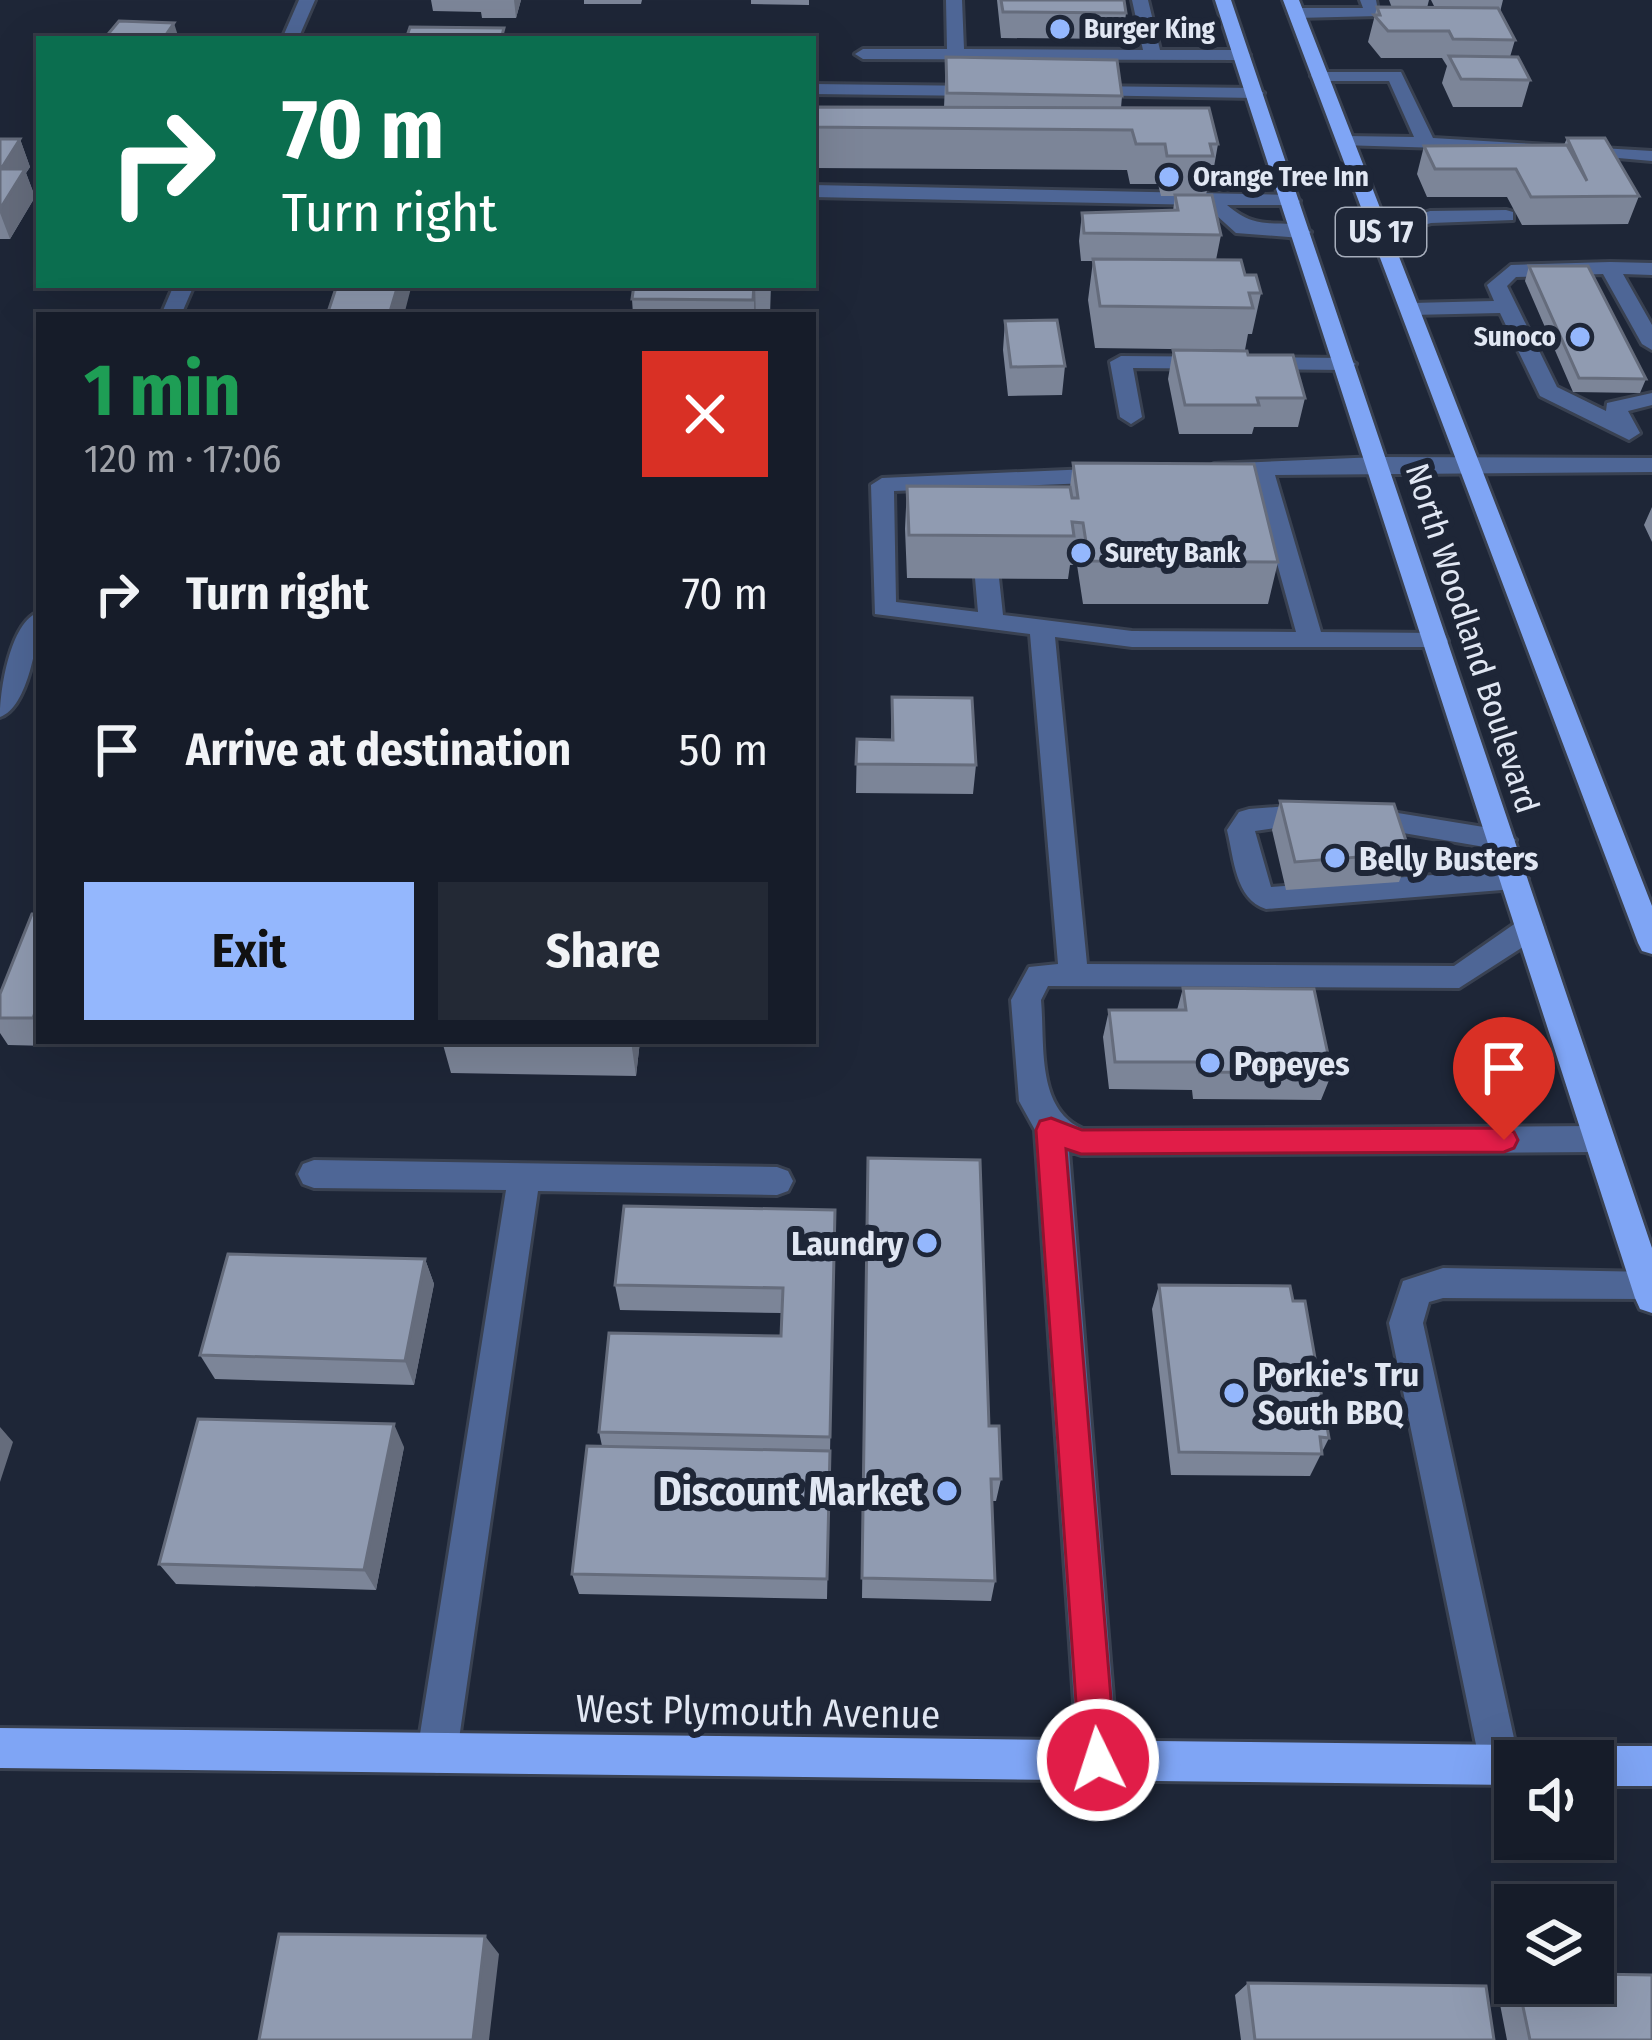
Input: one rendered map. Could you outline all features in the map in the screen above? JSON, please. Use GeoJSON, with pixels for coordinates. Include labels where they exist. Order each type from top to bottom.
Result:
{"type":"FeatureCollection","features":[{"type":"Feature","properties":{"kind":"main road","name":"North Woodland Boulevard"},"geometry":{"type":"LineString","coordinates":[[1223,0],[1648,1291]]}},
{"type":"Feature","properties":{"kind":"main road","name":"North Woodland Boulevard"},"geometry":{"type":"LineString","coordinates":[[1293,6],[1652,943]]}},
{"type":"Feature","properties":{"kind":"main road","name":"West Plymouth Avenue"},"geometry":{"type":"LineString","coordinates":[[0,1748],[1494,1764]]}},
{"type":"Feature","properties":{"kind":"main road"},"geometry":{"type":"LineString","coordinates":[[1614,1766],[1652,1766]]}},
{"type":"Feature","properties":{"kind":"street"},"geometry":{"type":"LineString","coordinates":[[291,36],[307,0]]}},
{"type":"Feature","properties":{"kind":"street"},"geometry":{"type":"LineString","coordinates":[[954,0],[956,54]]}},
{"type":"Feature","properties":{"kind":"street"},"geometry":{"type":"LineString","coordinates":[[1140,0],[1153,55]]}},
{"type":"Feature","properties":{"kind":"street"},"geometry":{"type":"LineString","coordinates":[[1293,6],[1373,13],[1368,0]]}},
{"type":"Feature","properties":{"kind":"street"},"geometry":{"type":"LineString","coordinates":[[863,54],[1242,55]]}},
{"type":"Feature","properties":{"kind":"street"},"geometry":{"type":"LineString","coordinates":[[1320,76],[1396,76],[1426,143]]}},
{"type":"Feature","properties":{"kind":"street"},"geometry":{"type":"LineString","coordinates":[[816,89],[994,91]]}},
{"type":"Feature","properties":{"kind":"street"},"geometry":{"type":"LineString","coordinates":[[1062,91],[1255,93]]}},
{"type":"Feature","properties":{"kind":"street"},"geometry":{"type":"LineString","coordinates":[[1346,141],[1558,146],[1652,155]]}},
{"type":"Feature","properties":{"kind":"street"},"geometry":{"type":"LineString","coordinates":[[816,191],[1291,201]]}},
{"type":"Feature","properties":{"kind":"street"},"geometry":{"type":"LineString","coordinates":[[1212,202],[1243,229],[1301,232]]}},
{"type":"Feature","properties":{"kind":"street"},"geometry":{"type":"LineString","coordinates":[[1381,231],[1430,217],[1506,217]]}},
{"type":"Feature","properties":{"kind":"street"},"geometry":{"type":"LineString","coordinates":[[1610,268],[1652,344]]}},
{"type":"Feature","properties":{"kind":"street"},"geometry":{"type":"LineString","coordinates":[[1627,429],[1549,391],[1497,285],[1510,271],[1652,269]]}},
{"type":"Feature","properties":{"kind":"street"},"geometry":{"type":"LineString","coordinates":[[1411,309],[1507,307]]}},
{"type":"Feature","properties":{"kind":"street"},"geometry":{"type":"LineString","coordinates":[[1131,417],[1120,362],[1345,364]]}},
{"type":"Feature","properties":{"kind":"street"},"geometry":{"type":"LineString","coordinates":[[1649,465],[1615,409],[1652,399]]}},
{"type":"Feature","properties":{"kind":"street"},"geometry":{"type":"LineString","coordinates":[[1192,472],[1378,464],[1649,465]]}},
{"type":"Feature","properties":{"kind":"street"},"geometry":{"type":"LineString","coordinates":[[1262,469],[1311,640]]}},
{"type":"Feature","properties":{"kind":"street"},"geometry":{"type":"LineString","coordinates":[[1144,473],[882,485],[884,608],[1132,639],[1436,641]]}},
{"type":"Feature","properties":{"kind":"street"},"geometry":{"type":"LineString","coordinates":[[980,480],[983,513]]}},
{"type":"Feature","properties":{"kind":"street"},"geometry":{"type":"LineString","coordinates":[[987,578],[991,622]]}},
{"type":"Feature","properties":{"kind":"street"},"geometry":{"type":"LineString","coordinates":[[0,708],[36,627]]}},
{"type":"Feature","properties":{"kind":"street"},"geometry":{"type":"LineString","coordinates":[[1042,627],[1073,972]]}},
{"type":"Feature","properties":{"kind":"street"},"geometry":{"type":"LineString","coordinates":[[1502,840],[1427,824],[1330,814],[1271,814],[1249,819],[1241,830],[1257,891],[1266,898],[1514,879]]}},
{"type":"Feature","properties":{"kind":"street"},"geometry":{"type":"LineString","coordinates":[[1098,1760],[1051,1130],[1035,1101],[1026,1000],[1039,975],[1073,972],[1459,977],[1530,928]]}},
{"type":"Feature","properties":{"kind":"street"},"geometry":{"type":"LineString","coordinates":[[1051,1130],[1081,1142],[1598,1139]]}},
{"type":"Feature","properties":{"kind":"street"},"geometry":{"type":"LineString","coordinates":[[314,1174],[777,1180]]}},
{"type":"Feature","properties":{"kind":"street"},"geometry":{"type":"LineString","coordinates":[[437,1753],[524,1177]]}},
{"type":"Feature","properties":{"kind":"street"},"geometry":{"type":"LineString","coordinates":[[1502,1740],[1406,1323],[1414,1292],[1443,1283],[1648,1291]]}},
{"type":"Feature","properties":{"kind":"building"},"geometry":{"type":"Polygon","coordinates":[[[1001,0],[1124,0],[1126,13],[1003,12],[1001,0]]]}},
{"type":"Feature","properties":{"kind":"building"},"geometry":{"type":"Polygon","coordinates":[[[1377,7],[1498,8],[1515,40],[1453,39],[1449,31],[1388,31],[1374,15],[1380,15],[1377,7]]]}},
{"type":"Feature","properties":{"kind":"building"},"geometry":{"type":"Polygon","coordinates":[[[119,21],[174,23],[165,36],[106,36],[119,21]]]}},
{"type":"Feature","properties":{"kind":"building"},"geometry":{"type":"Polygon","coordinates":[[[410,27],[504,28],[502,36],[407,36],[410,27]]]}},
{"type":"Feature","properties":{"kind":"building"},"geometry":{"type":"Polygon","coordinates":[[[1449,56],[1518,57],[1530,80],[1461,79],[1449,56]]]}},
{"type":"Feature","properties":{"kind":"building"},"geometry":{"type":"Polygon","coordinates":[[[946,57],[1117,60],[1122,96],[947,93],[946,57]]]}},
{"type":"Feature","properties":{"kind":"building"},"geometry":{"type":"Polygon","coordinates":[[[816,107],[1209,108],[1218,144],[1210,144],[1213,156],[1167,156],[1165,144],[1136,144],[1132,130],[816,127],[816,107]]]}},
{"type":"Feature","properties":{"kind":"building"},"geometry":{"type":"Polygon","coordinates":[[[1567,138],[1605,138],[1639,196],[1531,197],[1516,169],[1435,169],[1424,146],[1567,145],[1587,181],[1567,138]]]}},
{"type":"Feature","properties":{"kind":"building"},"geometry":{"type":"Polygon","coordinates":[[[0,139],[20,139],[1,169],[25,169],[0,209],[0,139]]]}},
{"type":"Feature","properties":{"kind":"building"},"geometry":{"type":"Polygon","coordinates":[[[1175,195],[1212,195],[1221,235],[1084,233],[1082,213],[1178,210],[1175,195]]]}},
{"type":"Feature","properties":{"kind":"building"},"geometry":{"type":"Polygon","coordinates":[[[1093,259],[1241,260],[1245,275],[1256,275],[1261,293],[1249,293],[1253,308],[1100,306],[1093,259]]]}},
{"type":"Feature","properties":{"kind":"building","name":"Sunoco"},"geometry":{"type":"Polygon","coordinates":[[[1529,266],[1588,266],[1646,379],[1579,378],[1529,266]]]}},
{"type":"Feature","properties":{"kind":"building"},"geometry":{"type":"Polygon","coordinates":[[[336,288],[397,288],[390,312],[328,312],[336,288]]]}},
{"type":"Feature","properties":{"kind":"building"},"geometry":{"type":"Polygon","coordinates":[[[634,288],[754,288],[753,300],[632,299],[634,288]]]}},
{"type":"Feature","properties":{"kind":"building"},"geometry":{"type":"Polygon","coordinates":[[[1057,320],[1065,366],[1011,367],[1005,321],[1057,320]]]}},
{"type":"Feature","properties":{"kind":"building"},"geometry":{"type":"Polygon","coordinates":[[[1173,350],[1293,355],[1305,398],[1257,398],[1259,405],[1185,405],[1173,350]]]}},
{"type":"Feature","properties":{"kind":"building"},"geometry":{"type":"Polygon","coordinates":[[[1073,463],[1254,464],[1278,562],[1089,561],[1083,523],[1072,522],[1074,536],[909,535],[907,486],[1070,487],[1072,498],[1078,498],[1073,463]]]}},
{"type":"Feature","properties":{"kind":"building"},"geometry":{"type":"Polygon","coordinates":[[[892,697],[972,698],[976,765],[856,764],[857,739],[893,740],[892,697]]]}},
{"type":"Feature","properties":{"kind":"building"},"geometry":{"type":"Polygon","coordinates":[[[1280,801],[1394,804],[1410,853],[1295,862],[1280,801]]]}},
{"type":"Feature","properties":{"kind":"building"},"geometry":{"type":"Polygon","coordinates":[[[32,914],[36,914],[33,1018],[0,1018],[0,994],[32,914]]]}},
{"type":"Feature","properties":{"kind":"building"},"geometry":{"type":"Polygon","coordinates":[[[1183,988],[1314,989],[1332,1073],[1200,1072],[1199,1062],[1115,1062],[1109,1010],[1186,1010],[1183,988]]]}},
{"type":"Feature","properties":{"kind":"building"},"geometry":{"type":"Polygon","coordinates":[[[868,1158],[980,1160],[989,1426],[999,1426],[1001,1479],[991,1479],[995,1581],[862,1578],[868,1158]]]}},
{"type":"Feature","properties":{"kind":"building"},"geometry":{"type":"Polygon","coordinates":[[[624,1206],[835,1210],[830,1437],[599,1432],[609,1333],[781,1336],[783,1288],[615,1285],[624,1206]]]}},
{"type":"Feature","properties":{"kind":"building"},"geometry":{"type":"Polygon","coordinates":[[[228,1254],[425,1259],[405,1361],[200,1355],[228,1254]]]}},
{"type":"Feature","properties":{"kind":"building","name":"Porkie's Tru South BBQ"},"geometry":{"type":"Polygon","coordinates":[[[1159,1285],[1290,1286],[1293,1301],[1305,1301],[1329,1438],[1320,1437],[1322,1454],[1179,1452],[1159,1285]]]}},
{"type":"Feature","properties":{"kind":"building"},"geometry":{"type":"Polygon","coordinates":[[[198,1419],[394,1424],[364,1570],[159,1564],[198,1419]]]}},
{"type":"Feature","properties":{"kind":"building"},"geometry":{"type":"Polygon","coordinates":[[[587,1446],[830,1451],[827,1579],[572,1574],[587,1446]]]}},
{"type":"Feature","properties":{"kind":"building"},"geometry":{"type":"Polygon","coordinates":[[[279,1934],[485,1936],[473,2040],[259,2040],[279,1934]]]}},
{"type":"Feature","properties":{"kind":"building"},"geometry":{"type":"Polygon","coordinates":[[[1614,1974],[1652,1975],[1652,2040],[1530,2040],[1522,2004],[1614,2004],[1614,1974]]]}},
{"type":"Feature","properties":{"kind":"building"},"geometry":{"type":"Polygon","coordinates":[[[1248,1983],[1486,1986],[1494,2040],[1255,2040],[1248,1983]]]}},
{"type":"Feature","properties":{"kind":"place","name":"Burger King"},"geometry":{"type":"Point","coordinates":[1060,29]}},
{"type":"Feature","properties":{"kind":"place","name":"Orange Tree Inn"},"geometry":{"type":"Point","coordinates":[1169,177]}},
{"type":"Feature","properties":{"kind":"place","name":"Sunoco"},"geometry":{"type":"Point","coordinates":[1580,337]}},
{"type":"Feature","properties":{"kind":"place","name":"Surety Bank"},"geometry":{"type":"Point","coordinates":[1081,553]}},
{"type":"Feature","properties":{"kind":"place","name":"Belly Busters"},"geometry":{"type":"Point","coordinates":[1335,858]}},
{"type":"Feature","properties":{"kind":"place","name":"Popeyes"},"geometry":{"type":"Point","coordinates":[1210,1063]}},
{"type":"Feature","properties":{"kind":"place","name":"Laundry"},"geometry":{"type":"Point","coordinates":[927,1243]}},
{"type":"Feature","properties":{"kind":"place","name":"Porkie's Tru South BBQ"},"geometry":{"type":"Point","coordinates":[1234,1393]}},
{"type":"Feature","properties":{"kind":"place","name":"Discount Market"},"geometry":{"type":"Point","coordinates":[947,1491]}},
{"type":"Feature","properties":{"kind":"route"},"geometry":{"type":"LineString","coordinates":[[1098,1760],[1051,1130],[1081,1142],[1504,1140]]}}]}
